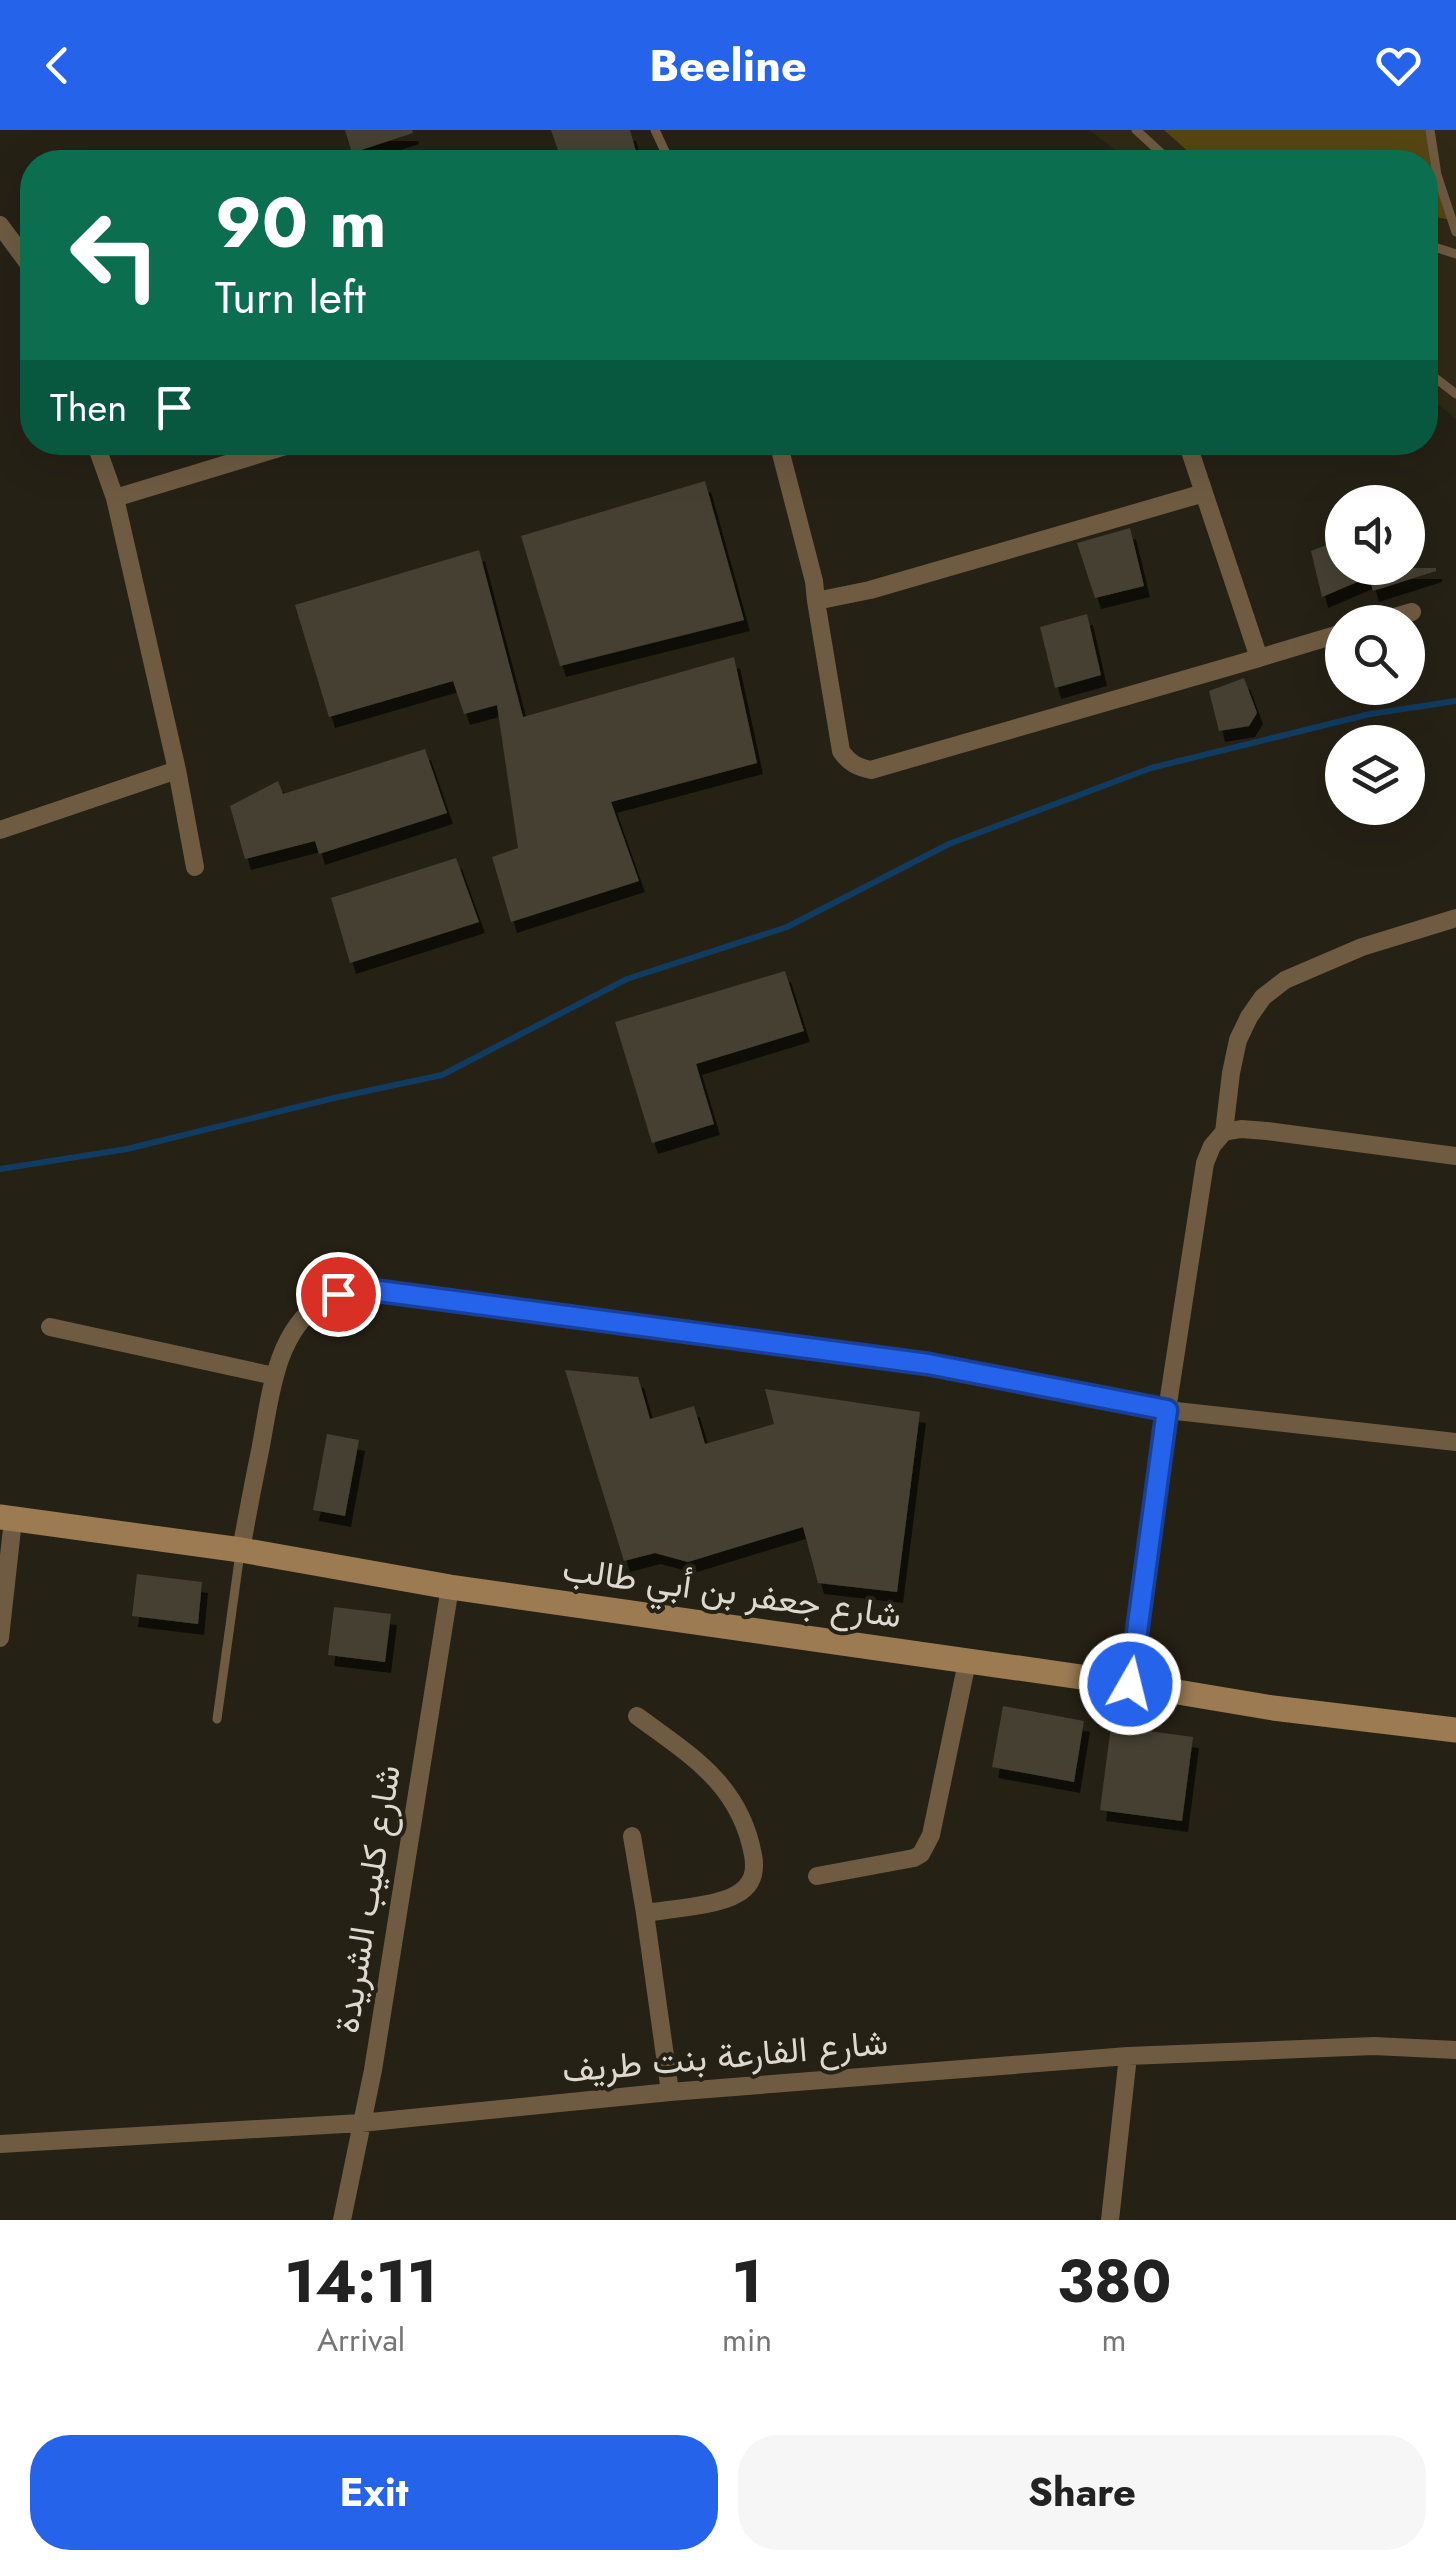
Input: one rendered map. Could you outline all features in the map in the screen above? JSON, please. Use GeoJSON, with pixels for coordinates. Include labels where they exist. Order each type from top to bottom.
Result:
{"type":"FeatureCollection","features":[{"type":"Feature","properties":{"kind":"street"},"geometry":{"type":"LineString","coordinates":[[0,225],[20,251]]}},
{"type":"Feature","properties":{"kind":"street"},"geometry":{"type":"LineString","coordinates":[[100,455],[115,498],[195,867]]}},
{"type":"Feature","properties":{"kind":"street"},"geometry":{"type":"LineString","coordinates":[[115,498],[256,455]]}},
{"type":"Feature","properties":{"kind":"street"},"geometry":{"type":"LineString","coordinates":[[781,455],[814,582],[841,751],[858,767],[871,770],[1325,638]]}},
{"type":"Feature","properties":{"kind":"street"},"geometry":{"type":"LineString","coordinates":[[1191,455],[1259,658]]}},
{"type":"Feature","properties":{"kind":"street"},"geometry":{"type":"LineString","coordinates":[[816,602],[870,590],[1204,493]]}},
{"type":"Feature","properties":{"kind":"street"},"geometry":{"type":"LineString","coordinates":[[0,830],[177,770]]}},
{"type":"Feature","properties":{"kind":"street"},"geometry":{"type":"LineString","coordinates":[[1130,1684],[1205,1163],[1224,1132],[1238,1040],[1249,1017],[1285,980],[1362,947],[1456,918]]}},
{"type":"Feature","properties":{"kind":"street"},"geometry":{"type":"LineString","coordinates":[[1224,1132],[1267,1131],[1456,1156]]}},
{"type":"Feature","properties":{"kind":"street"},"geometry":{"type":"LineString","coordinates":[[241,1550],[274,1376],[291,1334],[320,1303],[338,1294],[364,1289],[928,1364],[1167,1410],[1456,1442]]}},
{"type":"Feature","properties":{"kind":"street"},"geometry":{"type":"LineString","coordinates":[[50,1326],[274,1376]]}},
{"type":"Feature","properties":{"kind":"street"},"geometry":{"type":"LineString","coordinates":[[0,1638],[7,1519]]}},
{"type":"Feature","properties":{"kind":"street","name":"شارع جعفر بن أبي طالب"},"geometry":{"type":"LineString","coordinates":[[7,1519],[241,1550],[450,1587],[1273,1708],[1456,1730]]}},
{"type":"Feature","properties":{"kind":"street","name":"شارع كليب الشريدة"},"geometry":{"type":"LineString","coordinates":[[342,2220],[373,2070],[450,1587]]}},
{"type":"Feature","properties":{"kind":"street"},"geometry":{"type":"LineString","coordinates":[[818,1876],[920,1854],[931,1835],[967,1662]]}},
{"type":"Feature","properties":{"kind":"street"},"geometry":{"type":"LineString","coordinates":[[636,1716],[709,1770],[748,1831],[755,1868],[752,1881],[739,1894],[646,1914]]}},
{"type":"Feature","properties":{"kind":"street"},"geometry":{"type":"LineString","coordinates":[[632,1836],[670,2092]]}},
{"type":"Feature","properties":{"kind":"street","name":"شارع الفارعة بنت طريف"},"geometry":{"type":"LineString","coordinates":[[0,2144],[361,2123],[670,2092],[1128,2056],[1374,2046],[1456,2050]]}},
{"type":"Feature","properties":{"kind":"street"},"geometry":{"type":"LineString","coordinates":[[1110,2220],[1128,2056]]}},
{"type":"Feature","properties":{"kind":"lane"},"geometry":{"type":"LineString","coordinates":[[1136,130],[1158,150]]}},
{"type":"Feature","properties":{"kind":"lane"},"geometry":{"type":"LineString","coordinates":[[1438,178],[1456,232]]}},
{"type":"Feature","properties":{"kind":"lane"},"geometry":{"type":"LineString","coordinates":[[217,1718],[241,1550]]}},
{"type":"Feature","properties":{"kind":"shaded area"},"geometry":{"type":"Polygon","coordinates":[[[1089,130],[1456,130],[1456,419],[1438,404],[1438,150],[1115,150],[1089,130]]]}},
{"type":"Feature","properties":{"kind":"shaded area"},"geometry":{"type":"Polygon","coordinates":[[[1164,130],[1429,130],[1434,150],[1186,150],[1164,130]]]}},
{"type":"Feature","properties":{"kind":"shaded area"},"geometry":{"type":"Polygon","coordinates":[[[1438,167],[1451,220],[1438,218],[1438,167]]]}},
{"type":"Feature","properties":{"kind":"building"},"geometry":{"type":"Polygon","coordinates":[[[345,130],[413,133],[361,150],[351,150],[345,130]]]}},
{"type":"Feature","properties":{"kind":"building"},"geometry":{"type":"Polygon","coordinates":[[[551,130],[630,130],[636,150],[558,150],[551,130]]]}},
{"type":"Feature","properties":{"kind":"building"},"geometry":{"type":"Polygon","coordinates":[[[705,481],[744,620],[560,666],[521,536],[705,481]]]}},
{"type":"Feature","properties":{"kind":"building"},"geometry":{"type":"Polygon","coordinates":[[[1130,528],[1144,586],[1095,598],[1077,543],[1130,528]]]}},
{"type":"Feature","properties":{"kind":"building"},"geometry":{"type":"Polygon","coordinates":[[[1325,546],[1325,585],[1350,585],[1322,597],[1311,551],[1325,546]]]}},
{"type":"Feature","properties":{"kind":"building"},"geometry":{"type":"Polygon","coordinates":[[[479,550],[523,717],[734,657],[757,763],[611,802],[639,881],[511,922],[492,857],[518,848],[497,705],[464,714],[453,681],[329,717],[295,605],[479,550]]]}},
{"type":"Feature","properties":{"kind":"building"},"geometry":{"type":"Polygon","coordinates":[[[1087,614],[1101,675],[1055,688],[1040,627],[1087,614]]]}},
{"type":"Feature","properties":{"kind":"building"},"geometry":{"type":"Polygon","coordinates":[[[1244,678],[1257,713],[1249,726],[1219,731],[1209,691],[1244,678]]]}},
{"type":"Feature","properties":{"kind":"building"},"geometry":{"type":"Polygon","coordinates":[[[425,749],[447,813],[319,854],[315,841],[245,859],[230,806],[278,781],[283,794],[425,749]]]}},
{"type":"Feature","properties":{"kind":"building"},"geometry":{"type":"Polygon","coordinates":[[[456,858],[479,922],[350,963],[331,898],[456,858]]]}},
{"type":"Feature","properties":{"kind":"building"},"geometry":{"type":"Polygon","coordinates":[[[785,971],[804,1031],[696,1064],[714,1124],[652,1143],[615,1022],[785,971]]]}},
{"type":"Feature","properties":{"kind":"building"},"geometry":{"type":"Polygon","coordinates":[[[565,1370],[638,1377],[650,1419],[694,1406],[705,1444],[774,1424],[765,1389],[920,1412],[897,1592],[818,1583],[803,1527],[688,1562],[655,1553],[624,1561],[565,1370]]]}},
{"type":"Feature","properties":{"kind":"building"},"geometry":{"type":"Polygon","coordinates":[[[327,1434],[359,1440],[345,1516],[313,1510],[327,1434]]]}},
{"type":"Feature","properties":{"kind":"building"},"geometry":{"type":"Polygon","coordinates":[[[137,1574],[202,1582],[198,1624],[132,1616],[137,1574]]]}},
{"type":"Feature","properties":{"kind":"building"},"geometry":{"type":"Polygon","coordinates":[[[334,1607],[391,1614],[385,1662],[328,1655],[334,1607]]]}},
{"type":"Feature","properties":{"kind":"building"},"geometry":{"type":"Polygon","coordinates":[[[1003,1706],[1084,1721],[1074,1782],[992,1767],[1003,1706]]]}},
{"type":"Feature","properties":{"kind":"building"},"geometry":{"type":"Polygon","coordinates":[[[1111,1726],[1193,1737],[1182,1821],[1100,1810],[1111,1726]]]}},
{"type":"Feature","properties":{"kind":"waterway"},"geometry":{"type":"LineString","coordinates":[[0,1169],[127,1149],[442,1075],[627,979],[787,927],[949,844],[1151,768],[1370,714],[1456,701]]}},
{"type":"Feature","properties":{"kind":"route"},"geometry":{"type":"LineString","coordinates":[[338,1294],[364,1289],[928,1364],[1167,1410],[1130,1684]]}}]}
